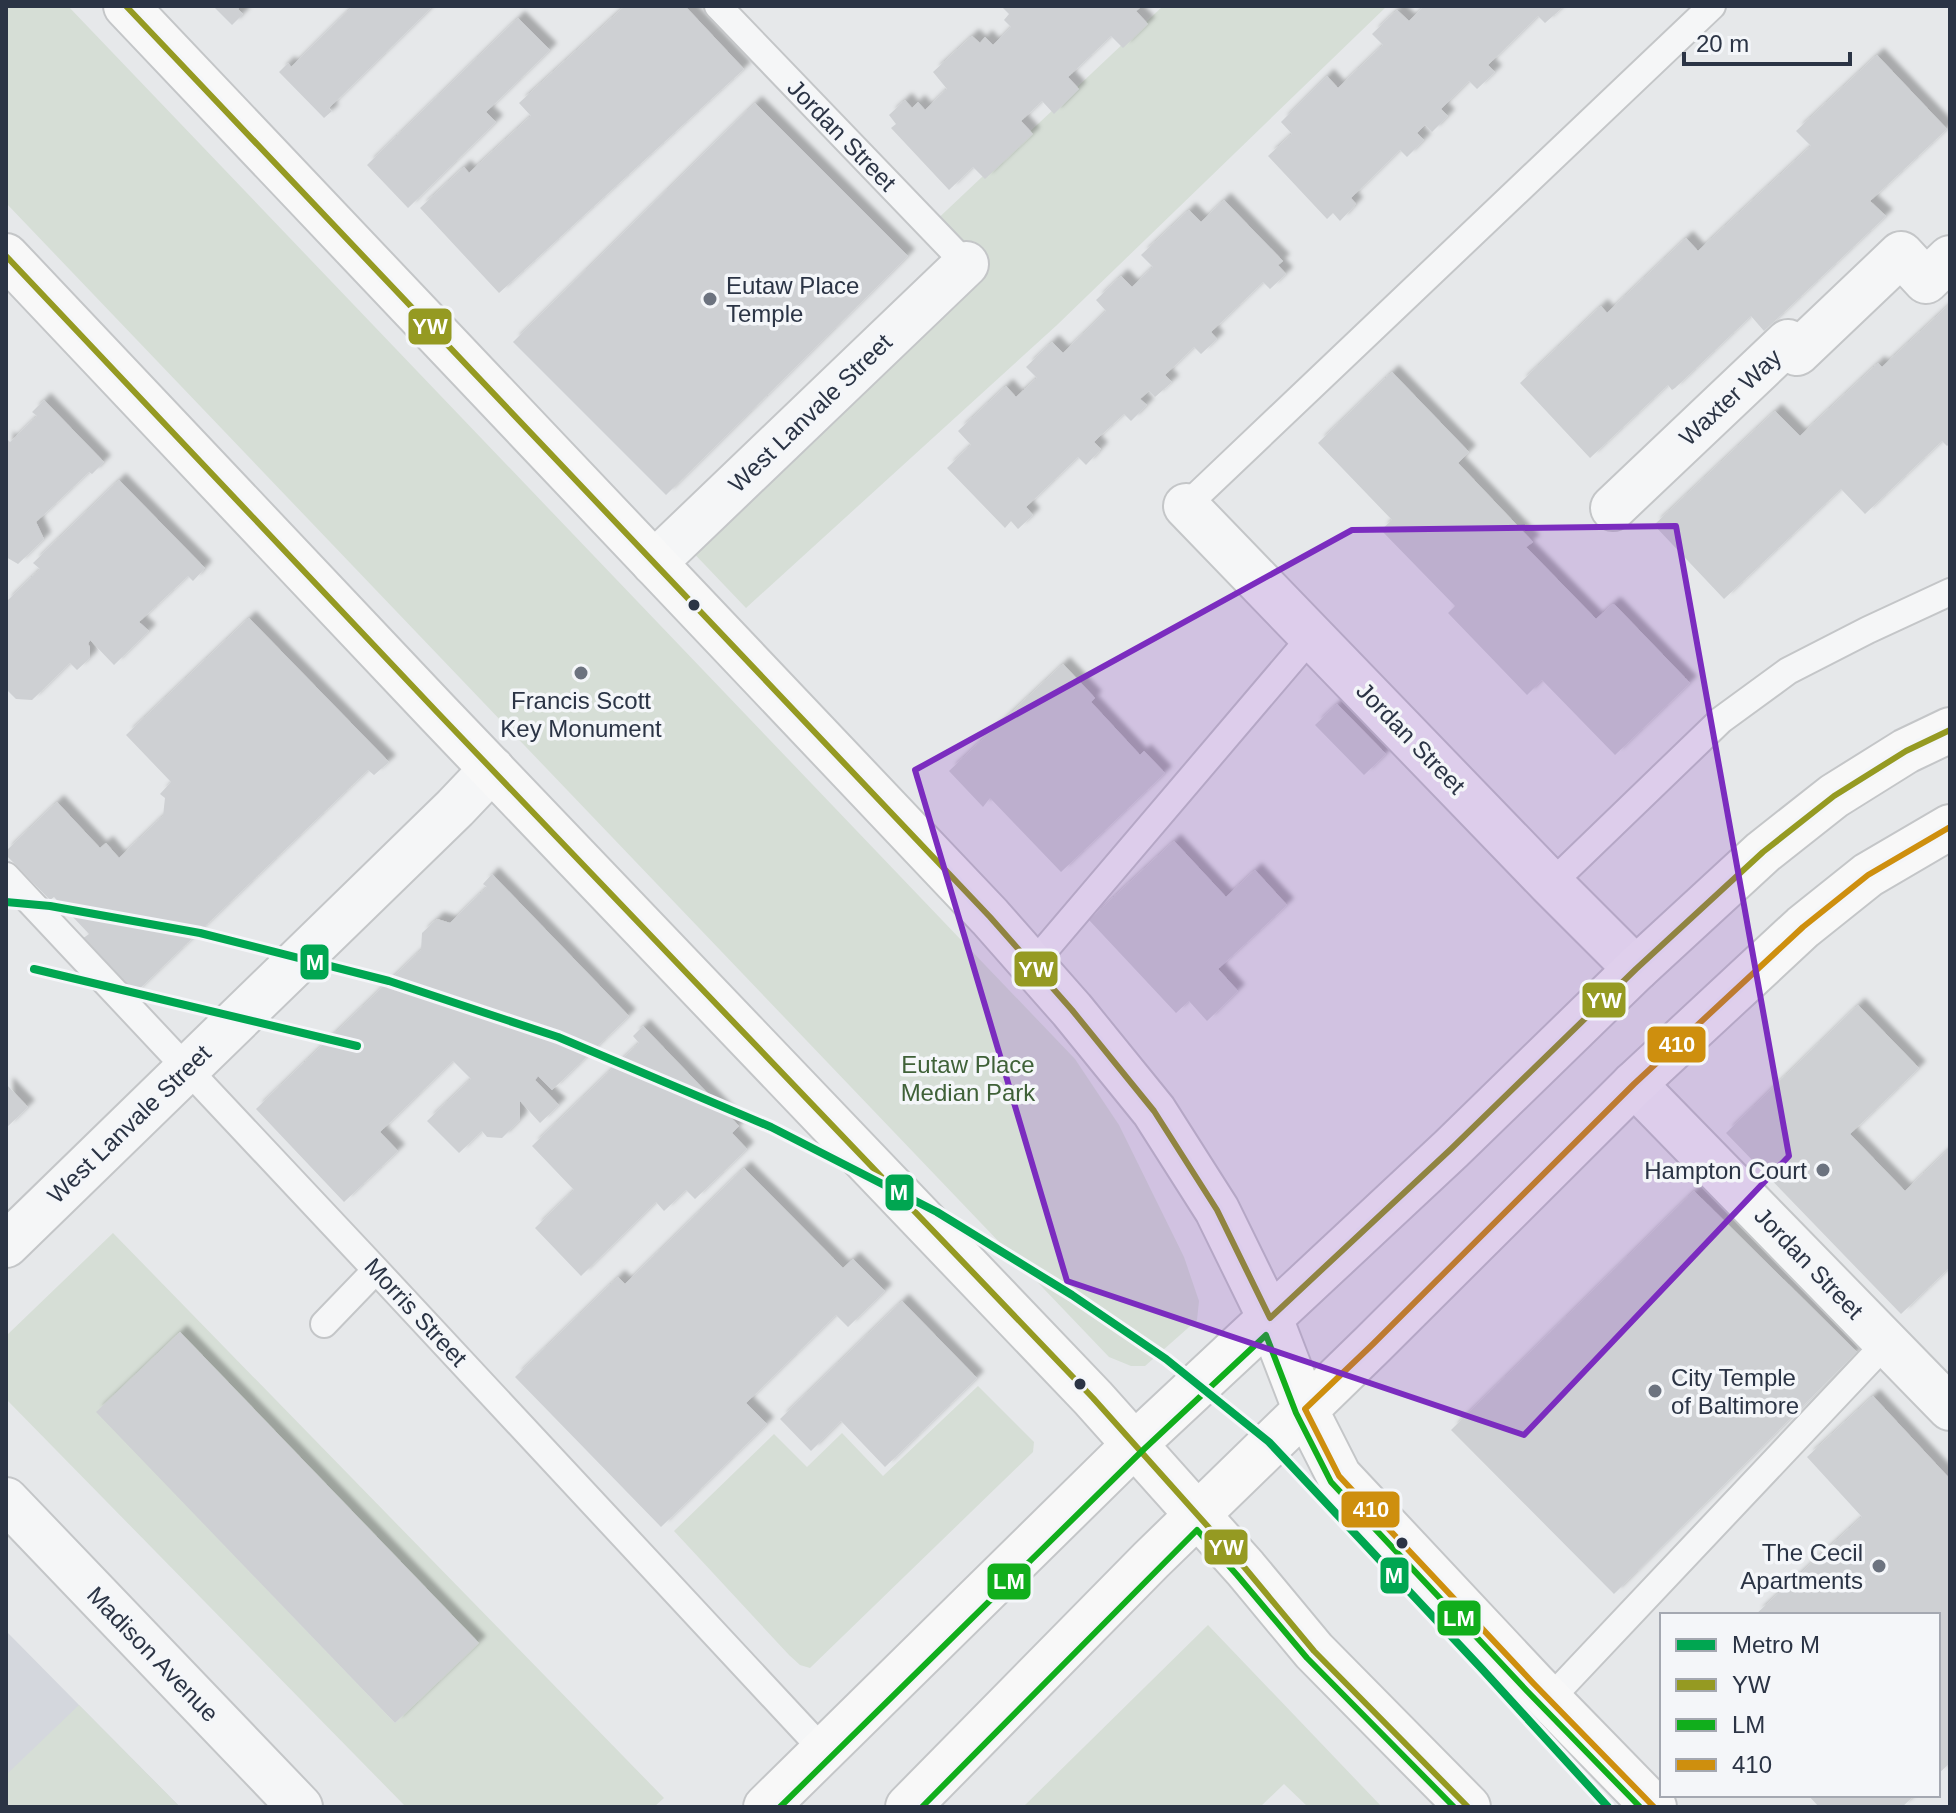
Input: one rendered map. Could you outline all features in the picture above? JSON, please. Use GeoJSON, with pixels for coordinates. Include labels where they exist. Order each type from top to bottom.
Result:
{"type":"FeatureCollection","features":[{"type":"Feature","properties":{"kind":"street"},"geometry":{"type":"LineString","coordinates":[[126,6],[968,894],[1072,1010],[1154,1111],[1217,1210],[1270,1318],[1305,1409],[1339,1476],[1654,1807]]}},
{"type":"Feature","properties":{"kind":"street","name":"Waxter Way"},"geometry":{"type":"LineString","coordinates":[[1613,508],[1788,342],[1797,353],[1901,254],[1926,281],[1950,258]]}},
{"type":"Feature","properties":{"kind":"street"},"geometry":{"type":"LineString","coordinates":[[6,256],[1084,1388],[1245,1568],[1314,1651],[1468,1807]]}},
{"type":"Feature","properties":{"kind":"street","name":"West Lanvale Street"},"geometry":{"type":"LineString","coordinates":[[654,563],[966,264]]}},
{"type":"Feature","properties":{"kind":"street","name":"Jordan Street"},"geometry":{"type":"LineString","coordinates":[[1186,506],[1636,969]]}},
{"type":"Feature","properties":{"kind":"street"},"geometry":{"type":"LineString","coordinates":[[766,1807],[1135,1444],[1763,852],[1834,796],[1906,751],[1950,730]]}},
{"type":"Feature","properties":{"kind":"street","name":"West Lanvale Street"},"geometry":{"type":"LineString","coordinates":[[6,1245],[492,769]]}},
{"type":"Feature","properties":{"kind":"street"},"geometry":{"type":"LineString","coordinates":[[908,1807],[1197,1515],[1634,1084],[1814,918],[1868,875],[1950,827]]}},
{"type":"Feature","properties":{"kind":"street","name":"Jordan Street"},"geometry":{"type":"LineString","coordinates":[[1634,1084],[1887,1342],[1947,1397]]}},
{"type":"Feature","properties":{"kind":"street","name":"Madison Avenue"},"geometry":{"type":"LineString","coordinates":[[6,1500],[300,1807]]}},
{"type":"Feature","properties":{"kind":"lane","name":"Jordan Street"},"geometry":{"type":"LineString","coordinates":[[718,6],[966,264]]}},
{"type":"Feature","properties":{"kind":"lane"},"geometry":{"type":"LineString","coordinates":[[1186,506],[1712,6]]}},
{"type":"Feature","properties":{"kind":"lane"},"geometry":{"type":"LineString","coordinates":[[1551,884],[1732,711],[1788,671],[1950,592]]}},
{"type":"Feature","properties":{"kind":"lane"},"geometry":{"type":"LineString","coordinates":[[1032,965],[1312,636]]}},
{"type":"Feature","properties":{"kind":"lane","name":"Morris Street"},"geometry":{"type":"LineString","coordinates":[[6,876],[823,1750]]}},
{"type":"Feature","properties":{"kind":"lane"},"geometry":{"type":"LineString","coordinates":[[324,1324],[376,1270]]}},
{"type":"Feature","properties":{"kind":"lane"},"geometry":{"type":"LineString","coordinates":[[1549,1700],[1887,1342]]}},
{"type":"Feature","properties":{"kind":"highlighted area"},"geometry":{"type":"Polygon","coordinates":[[[1676,526],[1789,1156],[1524,1435],[1067,1281],[915,770],[1352,530],[1676,526]]]}},
{"type":"Feature","properties":{"kind":"shaded area"},"geometry":{"type":"Polygon","coordinates":[[[6,1631],[79,1705],[180,1807],[6,1807],[6,1631]]]}},
{"type":"Feature","properties":{"kind":"green space","name":"Eutaw Place Median Park"},"geometry":{"type":"Polygon","coordinates":[[[6,6],[68,6],[1075,1059],[1119,1125],[1184,1257],[1199,1301],[1197,1320],[1145,1366],[1131,1366],[1109,1357],[6,203],[6,6]]]}},
{"type":"Feature","properties":{"kind":"green space"},"geometry":{"type":"Polygon","coordinates":[[[1163,6],[1387,6],[1057,325],[746,608],[684,543],[959,278],[930,226],[1163,6]]]}},
{"type":"Feature","properties":{"kind":"green space"},"geometry":{"type":"Polygon","coordinates":[[[113,1233],[664,1798],[654,1807],[406,1807],[6,1399],[6,1336],[113,1233]],[[180,1332],[97,1412],[395,1723],[478,1643],[180,1332]]]}},
{"type":"Feature","properties":{"kind":"green space"},"geometry":{"type":"Polygon","coordinates":[[[978,1386],[1034,1442],[1033,1452],[810,1668],[800,1665],[789,1655],[674,1531],[774,1434],[807,1467],[842,1433],[883,1476],[978,1386]]]}},
{"type":"Feature","properties":{"kind":"green space"},"geometry":{"type":"Polygon","coordinates":[[[1208,1625],[1382,1807],[1308,1807],[1284,1784],[1260,1807],[1023,1807],[1208,1625]]]}},
{"type":"Feature","properties":{"kind":"green space"},"geometry":{"type":"Polygon","coordinates":[[[79,1705],[180,1807],[6,1807],[6,1775],[79,1705]]]}},
{"type":"Feature","properties":{"kind":"building"},"geometry":{"type":"Polygon","coordinates":[[[213,6],[241,6],[238,9],[243,14],[232,25],[213,6]]]}},
{"type":"Feature","properties":{"kind":"building"},"geometry":{"type":"Polygon","coordinates":[[[353,6],[433,6],[329,108],[332,111],[324,118],[279,72],[288,63],[291,67],[353,6]]]}},
{"type":"Feature","properties":{"kind":"building"},"geometry":{"type":"Polygon","coordinates":[[[625,6],[685,6],[744,69],[499,293],[420,208],[464,167],[469,173],[531,116],[519,103],[625,6]]]}},
{"type":"Feature","properties":{"kind":"building"},"geometry":{"type":"Polygon","coordinates":[[[1001,6],[1142,6],[1136,11],[1148,24],[1123,48],[1111,36],[1068,77],[1079,89],[1054,114],[1042,101],[1021,121],[1033,134],[985,179],[973,167],[949,190],[891,128],[896,124],[889,115],[905,100],[912,108],[918,102],[925,110],[947,89],[933,72],[972,36],[980,43],[985,37],[993,45],[1011,27],[1004,20],[1009,14],[1001,6]]]}},
{"type":"Feature","properties":{"kind":"building"},"geometry":{"type":"Polygon","coordinates":[[[1424,6],[1562,8],[1545,23],[1538,16],[1488,65],[1495,72],[1477,89],[1469,81],[1441,109],[1448,116],[1432,132],[1425,125],[1417,133],[1424,140],[1407,157],[1400,150],[1351,198],[1356,204],[1340,221],[1333,213],[1327,219],[1268,156],[1292,134],[1281,122],[1327,76],[1338,88],[1383,45],[1372,34],[1397,10],[1409,21],[1424,6]]]}},
{"type":"Feature","properties":{"kind":"building"},"geometry":{"type":"Polygon","coordinates":[[[518,18],[550,50],[486,112],[496,122],[408,208],[367,165],[518,18]]]}},
{"type":"Feature","properties":{"kind":"building"},"geometry":{"type":"Polygon","coordinates":[[[1877,55],[1947,129],[1870,201],[1886,216],[1764,331],[1751,316],[1675,388],[1672,390],[1668,385],[1590,458],[1520,383],[1601,306],[1607,313],[1686,238],[1698,251],[1811,146],[1796,131],[1877,55]]]}},
{"type":"Feature","properties":{"kind":"building","name":"Eutaw Place Temple"},"geometry":{"type":"Polygon","coordinates":[[[755,103],[908,256],[666,495],[513,342],[755,103]]]}},
{"type":"Feature","properties":{"kind":"building"},"geometry":{"type":"Polygon","coordinates":[[[1224,200],[1283,261],[1278,265],[1286,274],[1270,289],[1263,282],[1211,332],[1217,339],[1201,354],[1194,347],[1165,375],[1172,382],[1155,397],[1149,391],[1140,399],[1147,405],[1131,421],[1124,414],[1094,442],[1101,449],[1086,465],[1078,457],[1026,507],[1033,515],[1018,529],[1011,521],[1005,528],[947,468],[971,445],[958,431],[1006,386],[1016,397],[1037,378],[1026,367],[1052,342],[1063,353],[1086,331],[1106,311],[1096,300],[1121,276],[1132,287],[1153,267],[1141,255],[1189,210],[1201,222],[1224,200]]]}},
{"type":"Feature","properties":{"kind":"building"},"geometry":{"type":"Polygon","coordinates":[[[1950,304],[1950,443],[1947,446],[1942,441],[1865,514],[1841,489],[1724,599],[1654,525],[1775,411],[1800,436],[1878,363],[1882,367],[1950,304]]]}},
{"type":"Feature","properties":{"kind":"building"},"geometry":{"type":"Polygon","coordinates":[[[1392,372],[1469,452],[1458,463],[1533,542],[1526,547],[1596,619],[1613,604],[1616,606],[1690,683],[1615,755],[1542,680],[1527,695],[1448,613],[1455,606],[1381,530],[1392,520],[1318,443],[1392,372]]]}},
{"type":"Feature","properties":{"kind":"building"},"geometry":{"type":"Polygon","coordinates":[[[44,400],[104,462],[92,474],[89,472],[36,522],[44,539],[18,564],[6,557],[6,438],[10,442],[37,416],[32,412],[44,400]]]}},
{"type":"Feature","properties":{"kind":"building"},"geometry":{"type":"Polygon","coordinates":[[[119,480],[205,568],[193,581],[188,576],[139,622],[149,631],[114,665],[90,640],[90,658],[77,670],[70,663],[32,700],[16,699],[6,689],[6,602],[40,569],[33,563],[119,480]]]}},
{"type":"Feature","properties":{"kind":"building"},"geometry":{"type":"Polygon","coordinates":[[[249,618],[389,762],[374,775],[368,770],[134,994],[82,939],[89,934],[54,897],[49,899],[6,855],[6,851],[57,802],[100,848],[106,843],[119,858],[163,816],[165,798],[160,794],[171,782],[126,735],[249,618]]]}},
{"type":"Feature","properties":{"kind":"building"},"geometry":{"type":"Polygon","coordinates":[[[1063,664],[1095,698],[1091,702],[1140,755],[1144,751],[1165,773],[1061,872],[990,798],[983,807],[949,771],[1063,664]]]}},
{"type":"Feature","properties":{"kind":"building"},"geometry":{"type":"Polygon","coordinates":[[[1337,704],[1386,754],[1364,775],[1315,725],[1337,704]]]}},
{"type":"Feature","properties":{"kind":"building"},"geometry":{"type":"Polygon","coordinates":[[[1174,841],[1226,897],[1255,870],[1287,905],[1218,969],[1238,991],[1207,1021],[1189,1001],[1176,1013],[1089,920],[1174,841]]]}},
{"type":"Feature","properties":{"kind":"building"},"geometry":{"type":"Polygon","coordinates":[[[492,874],[629,1016],[552,1090],[538,1076],[535,1080],[559,1105],[540,1123],[520,1101],[520,1120],[502,1138],[487,1137],[482,1131],[459,1153],[427,1121],[471,1079],[453,1061],[380,1132],[398,1151],[344,1202],[256,1109],[421,950],[422,933],[437,919],[450,923],[487,887],[483,884],[492,874]]]}},
{"type":"Feature","properties":{"kind":"building","name":"Hampton Court"},"geometry":{"type":"Polygon","coordinates":[[[1858,1005],[1919,1068],[1850,1134],[1905,1191],[1950,1148],[1950,1267],[1901,1314],[1726,1133],[1858,1005]]]}},
{"type":"Feature","properties":{"kind":"building"},"geometry":{"type":"Polygon","coordinates":[[[643,1026],[739,1126],[732,1133],[747,1149],[695,1199],[686,1190],[664,1211],[656,1202],[581,1276],[535,1228],[574,1190],[532,1146],[639,1043],[633,1036],[643,1026]]]}},
{"type":"Feature","properties":{"kind":"building"},"geometry":{"type":"Polygon","coordinates":[[[6,1084],[28,1107],[6,1128],[6,1084]]]}},
{"type":"Feature","properties":{"kind":"building"},"geometry":{"type":"Polygon","coordinates":[[[744,1168],[843,1268],[853,1259],[885,1291],[848,1327],[836,1315],[746,1403],[767,1424],[661,1527],[515,1377],[618,1277],[625,1284],[744,1168]]]}},
{"type":"Feature","properties":{"kind":"building","name":"City Temple of Baltimore"},"geometry":{"type":"Polygon","coordinates":[[[1694,1191],[1857,1352],[1614,1594],[1451,1430],[1694,1191]]]}},
{"type":"Feature","properties":{"kind":"building"},"geometry":{"type":"Polygon","coordinates":[[[902,1301],[977,1378],[885,1467],[841,1421],[811,1451],[780,1419],[902,1301]]]}},
{"type":"Feature","properties":{"kind":"building"},"geometry":{"type":"Polygon","coordinates":[[[180,1332],[479,1643],[395,1723],[96,1412],[180,1332]]]}},
{"type":"Feature","properties":{"kind":"building","name":"The Cecil Apartments"},"geometry":{"type":"Polygon","coordinates":[[[1873,1396],[1950,1479],[1950,1763],[1940,1772],[1940,1613],[1757,1613],[1862,1517],[1807,1457],[1873,1396]]]}},
{"type":"Feature","properties":{"kind":"building"},"geometry":{"type":"Polygon","coordinates":[[[1810,1797],[1913,1797],[1902,1807],[1819,1807],[1810,1797]]]}},
{"type":"Feature","properties":{"kind":"metro line","name":"M"},"geometry":{"type":"LineString","coordinates":[[6,902],[50,906],[200,933],[389,981],[558,1037],[771,1127],[937,1212],[1072,1295],[1166,1359],[1269,1442],[1608,1807]]}},
{"type":"Feature","properties":{"kind":"metro line","name":"M"},"geometry":{"type":"LineString","coordinates":[[34,969],[357,1046]]}},
{"type":"Feature","properties":{"kind":"transit line","name":"YW"},"geometry":{"type":"LineString","coordinates":[[126,6],[990,917],[1072,1010],[1154,1111],[1217,1210],[1270,1318],[1763,852],[1834,796],[1906,751],[1950,730]]}},
{"type":"Feature","properties":{"kind":"transit line","name":"YW"},"geometry":{"type":"LineString","coordinates":[[6,256],[1093,1398],[1245,1568],[1314,1651],[1468,1807]]}},
{"type":"Feature","properties":{"kind":"transit line","name":"410"},"geometry":{"type":"LineString","coordinates":[[1654,1807],[1339,1476],[1305,1409],[1634,1084],[1803,927],[1868,875],[1950,827]]}},
{"type":"Feature","properties":{"kind":"transit line","name":"LM"},"geometry":{"type":"LineString","coordinates":[[780,1807],[1142,1451],[1266,1335],[1296,1413],[1331,1482],[1640,1807]]}},
{"type":"Feature","properties":{"kind":"transit line","name":"LM"},"geometry":{"type":"LineString","coordinates":[[922,1807],[1197,1530],[1307,1658],[1454,1807]]}},
{"type":"Feature","properties":{"kind":"place","name":"Eutaw Place Temple"},"geometry":{"type":"Point","coordinates":[710,299]}},
{"type":"Feature","properties":{"kind":"place","name":"Francis Scott Key Monument"},"geometry":{"type":"Point","coordinates":[581,673]}},
{"type":"Feature","properties":{"kind":"place","name":"Hampton Court"},"geometry":{"type":"Point","coordinates":[1823,1170]}},
{"type":"Feature","properties":{"kind":"place","name":"City Temple of Baltimore"},"geometry":{"type":"Point","coordinates":[1655,1391]}},
{"type":"Feature","properties":{"kind":"place","name":"The Cecil Apartments"},"geometry":{"type":"Point","coordinates":[1879,1566]}}]}
